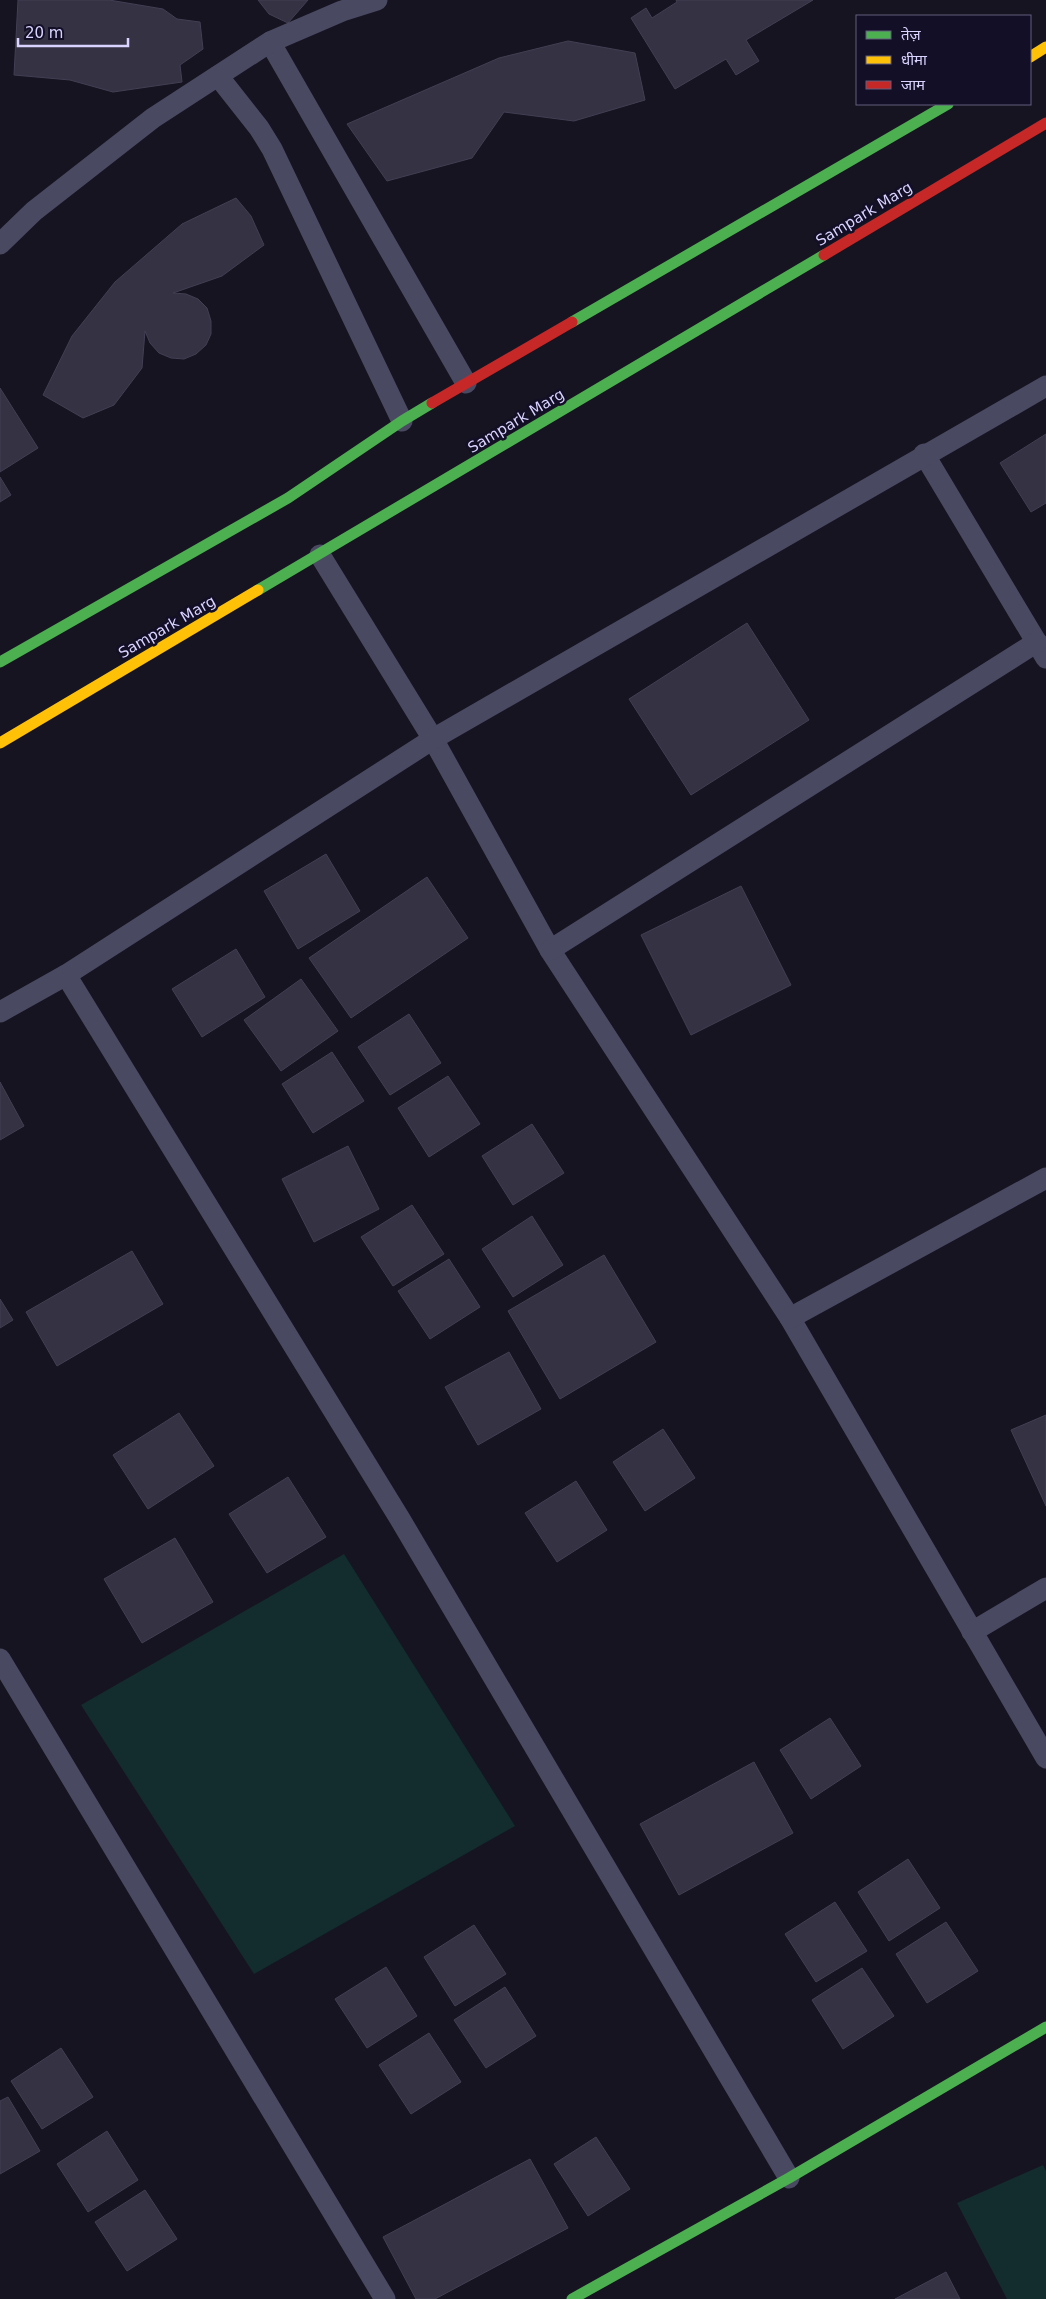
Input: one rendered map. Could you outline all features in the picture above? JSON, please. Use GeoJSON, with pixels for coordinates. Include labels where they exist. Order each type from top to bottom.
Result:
{"type":"FeatureCollection","features":[{"type":"Feature","properties":{"kind":"street"},"geometry":{"type":"LineString","coordinates":[[1031,56],[1046,47]]}},
{"type":"Feature","properties":{"kind":"street"},"geometry":{"type":"LineString","coordinates":[[0,662],[288,498],[402,421],[466,382],[946,105]]}},
{"type":"Feature","properties":{"kind":"street","name":"Sampark Marg"},"geometry":{"type":"LineString","coordinates":[[0,743],[1046,123]]}},
{"type":"Feature","properties":{"kind":"street"},"geometry":{"type":"LineString","coordinates":[[572,2299],[789,2178],[1046,2028]]}},
{"type":"Feature","properties":{"kind":"lane"},"geometry":{"type":"LineString","coordinates":[[0,244],[34,211],[153,118],[270,42],[342,10],[378,0]]}},
{"type":"Feature","properties":{"kind":"lane"},"geometry":{"type":"LineString","coordinates":[[270,42],[466,382]]}},
{"type":"Feature","properties":{"kind":"lane"},"geometry":{"type":"LineString","coordinates":[[218,76],[259,128],[272,149],[402,421]]}},
{"type":"Feature","properties":{"kind":"lane"},"geometry":{"type":"LineString","coordinates":[[0,1012],[66,975],[433,738],[924,454],[1046,386]]}},
{"type":"Feature","properties":{"kind":"lane"},"geometry":{"type":"LineString","coordinates":[[550,950],[1041,650],[924,454]]}},
{"type":"Feature","properties":{"kind":"lane"},"geometry":{"type":"LineString","coordinates":[[320,555],[433,738],[550,950],[790,1318],[1046,1758]]}},
{"type":"Feature","properties":{"kind":"lane"},"geometry":{"type":"LineString","coordinates":[[66,975],[405,1528],[789,2178]]}},
{"type":"Feature","properties":{"kind":"lane"},"geometry":{"type":"LineString","coordinates":[[790,1318],[1046,1178]]}},
{"type":"Feature","properties":{"kind":"lane"},"geometry":{"type":"LineString","coordinates":[[972,1632],[1046,1588]]}},
{"type":"Feature","properties":{"kind":"lane"},"geometry":{"type":"LineString","coordinates":[[0,1659],[385,2299]]}},
{"type":"Feature","properties":{"kind":"green space"},"geometry":{"type":"Polygon","coordinates":[[[344,1554],[515,1826],[254,1974],[81,1705],[344,1554]]]}},
{"type":"Feature","properties":{"kind":"green space"},"geometry":{"type":"Polygon","coordinates":[[[1043,2165],[1046,2171],[1046,2299],[1007,2299],[957,2203],[1043,2165]]]}},
{"type":"Feature","properties":{"kind":"building"},"geometry":{"type":"Polygon","coordinates":[[[18,0],[109,0],[163,9],[177,19],[200,22],[203,49],[180,65],[182,82],[113,92],[70,80],[14,75],[18,0]]]}},
{"type":"Feature","properties":{"kind":"building"},"geometry":{"type":"Polygon","coordinates":[[[258,0],[308,0],[288,23],[269,14],[258,0]]]}},
{"type":"Feature","properties":{"kind":"building"},"geometry":{"type":"Polygon","coordinates":[[[676,0],[813,0],[746,40],[759,61],[736,75],[726,59],[675,89],[631,18],[646,8],[652,18],[677,2],[676,0]]]}},
{"type":"Feature","properties":{"kind":"building"},"geometry":{"type":"Polygon","coordinates":[[[568,41],[635,53],[645,100],[574,121],[504,112],[472,158],[387,181],[347,124],[499,58],[568,41]]]}},
{"type":"Feature","properties":{"kind":"building"},"geometry":{"type":"Polygon","coordinates":[[[236,198],[251,216],[264,245],[222,276],[173,293],[186,294],[198,299],[207,308],[211,321],[211,334],[206,345],[196,354],[184,359],[171,358],[159,353],[150,343],[145,331],[142,368],[114,405],[83,418],[43,395],[72,336],[115,282],[182,224],[236,198]]]}},
{"type":"Feature","properties":{"kind":"building"},"geometry":{"type":"Polygon","coordinates":[[[0,388],[38,448],[0,472],[0,388]]]}},
{"type":"Feature","properties":{"kind":"building"},"geometry":{"type":"Polygon","coordinates":[[[1046,434],[1046,503],[1031,512],[1000,463],[1046,434]]]}},
{"type":"Feature","properties":{"kind":"building"},"geometry":{"type":"Polygon","coordinates":[[[0,477],[11,495],[0,502],[0,477]]]}},
{"type":"Feature","properties":{"kind":"building"},"geometry":{"type":"Polygon","coordinates":[[[747,623],[809,720],[691,795],[629,699],[747,623]]]}},
{"type":"Feature","properties":{"kind":"building"},"geometry":{"type":"Polygon","coordinates":[[[326,854],[360,911],[298,949],[264,891],[326,854]]]}},
{"type":"Feature","properties":{"kind":"building"},"geometry":{"type":"Polygon","coordinates":[[[427,877],[468,938],[351,1018],[309,958],[427,877]]]}},
{"type":"Feature","properties":{"kind":"building"},"geometry":{"type":"Polygon","coordinates":[[[741,886],[791,985],[691,1035],[641,935],[741,886]]]}},
{"type":"Feature","properties":{"kind":"building"},"geometry":{"type":"Polygon","coordinates":[[[236,949],[265,997],[202,1037],[172,989],[236,949]]]}},
{"type":"Feature","properties":{"kind":"building"},"geometry":{"type":"Polygon","coordinates":[[[301,979],[338,1031],[281,1071],[244,1020],[301,979]]]}},
{"type":"Feature","properties":{"kind":"building"},"geometry":{"type":"Polygon","coordinates":[[[409,1014],[441,1063],[390,1095],[358,1047],[409,1014]]]}},
{"type":"Feature","properties":{"kind":"building"},"geometry":{"type":"Polygon","coordinates":[[[332,1052],[364,1101],[313,1133],[282,1084],[332,1052]]]}},
{"type":"Feature","properties":{"kind":"building"},"geometry":{"type":"Polygon","coordinates":[[[448,1076],[480,1124],[429,1157],[398,1108],[448,1076]]]}},
{"type":"Feature","properties":{"kind":"building"},"geometry":{"type":"Polygon","coordinates":[[[0,1082],[24,1126],[0,1140],[0,1082]]]}},
{"type":"Feature","properties":{"kind":"building"},"geometry":{"type":"Polygon","coordinates":[[[532,1124],[564,1173],[513,1205],[482,1156],[532,1124]]]}},
{"type":"Feature","properties":{"kind":"building"},"geometry":{"type":"Polygon","coordinates":[[[348,1146],[379,1209],[314,1242],[282,1179],[348,1146]]]}},
{"type":"Feature","properties":{"kind":"building"},"geometry":{"type":"Polygon","coordinates":[[[412,1205],[444,1254],[393,1286],[361,1237],[412,1205]]]}},
{"type":"Feature","properties":{"kind":"building"},"geometry":{"type":"Polygon","coordinates":[[[532,1216],[563,1265],[513,1297],[482,1249],[532,1216]]]}},
{"type":"Feature","properties":{"kind":"building"},"geometry":{"type":"Polygon","coordinates":[[[132,1251],[163,1304],[57,1366],[26,1312],[132,1251]]]}},
{"type":"Feature","properties":{"kind":"building"},"geometry":{"type":"Polygon","coordinates":[[[604,1255],[656,1342],[560,1399],[508,1311],[604,1255]]]}},
{"type":"Feature","properties":{"kind":"building"},"geometry":{"type":"Polygon","coordinates":[[[449,1259],[480,1307],[430,1339],[398,1291],[449,1259]]]}},
{"type":"Feature","properties":{"kind":"building"},"geometry":{"type":"Polygon","coordinates":[[[0,1299],[13,1320],[0,1328],[0,1299]]]}},
{"type":"Feature","properties":{"kind":"building"},"geometry":{"type":"Polygon","coordinates":[[[509,1352],[541,1409],[478,1445],[445,1387],[509,1352]]]}},
{"type":"Feature","properties":{"kind":"building"},"geometry":{"type":"Polygon","coordinates":[[[179,1413],[214,1466],[148,1509],[113,1455],[179,1413]]]}},
{"type":"Feature","properties":{"kind":"building"},"geometry":{"type":"Polygon","coordinates":[[[1046,1415],[1046,1506],[1011,1430],[1046,1415]]]}},
{"type":"Feature","properties":{"kind":"building"},"geometry":{"type":"Polygon","coordinates":[[[663,1429],[695,1478],[645,1511],[613,1462],[663,1429]]]}},
{"type":"Feature","properties":{"kind":"building"},"geometry":{"type":"Polygon","coordinates":[[[288,1477],[326,1537],[267,1573],[229,1514],[288,1477]]]}},
{"type":"Feature","properties":{"kind":"building"},"geometry":{"type":"Polygon","coordinates":[[[576,1481],[607,1530],[557,1562],[525,1513],[576,1481]]]}},
{"type":"Feature","properties":{"kind":"building"},"geometry":{"type":"Polygon","coordinates":[[[175,1538],[213,1602],[142,1643],[104,1579],[175,1538]]]}},
{"type":"Feature","properties":{"kind":"building"},"geometry":{"type":"Polygon","coordinates":[[[830,1718],[861,1766],[811,1799],[780,1750],[830,1718]]]}},
{"type":"Feature","properties":{"kind":"building"},"geometry":{"type":"Polygon","coordinates":[[[754,1762],[793,1833],[679,1895],[640,1824],[754,1762]]]}},
{"type":"Feature","properties":{"kind":"building"},"geometry":{"type":"Polygon","coordinates":[[[908,1859],[940,1908],[889,1941],[858,1892],[908,1859]]]}},
{"type":"Feature","properties":{"kind":"building"},"geometry":{"type":"Polygon","coordinates":[[[835,1902],[867,1951],[816,1982],[785,1934],[835,1902]]]}},
{"type":"Feature","properties":{"kind":"building"},"geometry":{"type":"Polygon","coordinates":[[[946,1922],[978,1971],[927,2003],[896,1954],[946,1922]]]}},
{"type":"Feature","properties":{"kind":"building"},"geometry":{"type":"Polygon","coordinates":[[[474,1925],[506,1974],[455,2006],[424,1957],[474,1925]]]}},
{"type":"Feature","properties":{"kind":"building"},"geometry":{"type":"Polygon","coordinates":[[[386,1967],[417,2016],[367,2048],[335,1999],[386,1967]]]}},
{"type":"Feature","properties":{"kind":"building"},"geometry":{"type":"Polygon","coordinates":[[[862,1968],[894,2016],[843,2049],[812,2000],[862,1968]]]}},
{"type":"Feature","properties":{"kind":"building"},"geometry":{"type":"Polygon","coordinates":[[[505,1987],[536,2036],[486,2068],[454,2020],[505,1987]]]}},
{"type":"Feature","properties":{"kind":"building"},"geometry":{"type":"Polygon","coordinates":[[[429,2033],[461,2082],[411,2114],[379,2065],[429,2033]]]}},
{"type":"Feature","properties":{"kind":"building"},"geometry":{"type":"Polygon","coordinates":[[[61,2048],[93,2097],[42,2129],[11,2081],[61,2048]]]}},
{"type":"Feature","properties":{"kind":"building"},"geometry":{"type":"Polygon","coordinates":[[[8,2097],[40,2151],[0,2174],[0,2101],[8,2097]]]}},
{"type":"Feature","properties":{"kind":"building"},"geometry":{"type":"Polygon","coordinates":[[[107,2131],[138,2180],[88,2212],[57,2164],[107,2131]]]}},
{"type":"Feature","properties":{"kind":"building"},"geometry":{"type":"Polygon","coordinates":[[[596,2137],[630,2189],[588,2216],[554,2164],[596,2137]]]}},
{"type":"Feature","properties":{"kind":"building"},"geometry":{"type":"Polygon","coordinates":[[[530,2159],[568,2228],[435,2299],[416,2299],[383,2237],[530,2159]]]}},
{"type":"Feature","properties":{"kind":"building"},"geometry":{"type":"Polygon","coordinates":[[[145,2190],[177,2239],[127,2271],[95,2222],[145,2190]]]}},
{"type":"Feature","properties":{"kind":"building"},"geometry":{"type":"Polygon","coordinates":[[[946,2272],[960,2299],[895,2299],[946,2272]]]}},
{"type":"Feature","properties":{"kind":"traffic: fast"},"geometry":{"type":"LineString","coordinates":[[572,322],[946,105]]}},
{"type":"Feature","properties":{"kind":"traffic: fast"},"geometry":{"type":"LineString","coordinates":[[258,590],[824,255]]}},
{"type":"Feature","properties":{"kind":"traffic: fast"},"geometry":{"type":"LineString","coordinates":[[0,662],[288,498],[432,403]]}},
{"type":"Feature","properties":{"kind":"traffic: fast"},"geometry":{"type":"LineString","coordinates":[[572,2299],[789,2178],[1046,2027]]}},
{"type":"Feature","properties":{"kind":"traffic: slow"},"geometry":{"type":"LineString","coordinates":[[1031,56],[1046,47]]}},
{"type":"Feature","properties":{"kind":"traffic: slow"},"geometry":{"type":"LineString","coordinates":[[0,743],[258,590]]}},
{"type":"Feature","properties":{"kind":"traffic: jam"},"geometry":{"type":"LineString","coordinates":[[824,255],[1046,123]]}},
{"type":"Feature","properties":{"kind":"traffic: jam"},"geometry":{"type":"LineString","coordinates":[[432,403],[572,322]]}}]}
